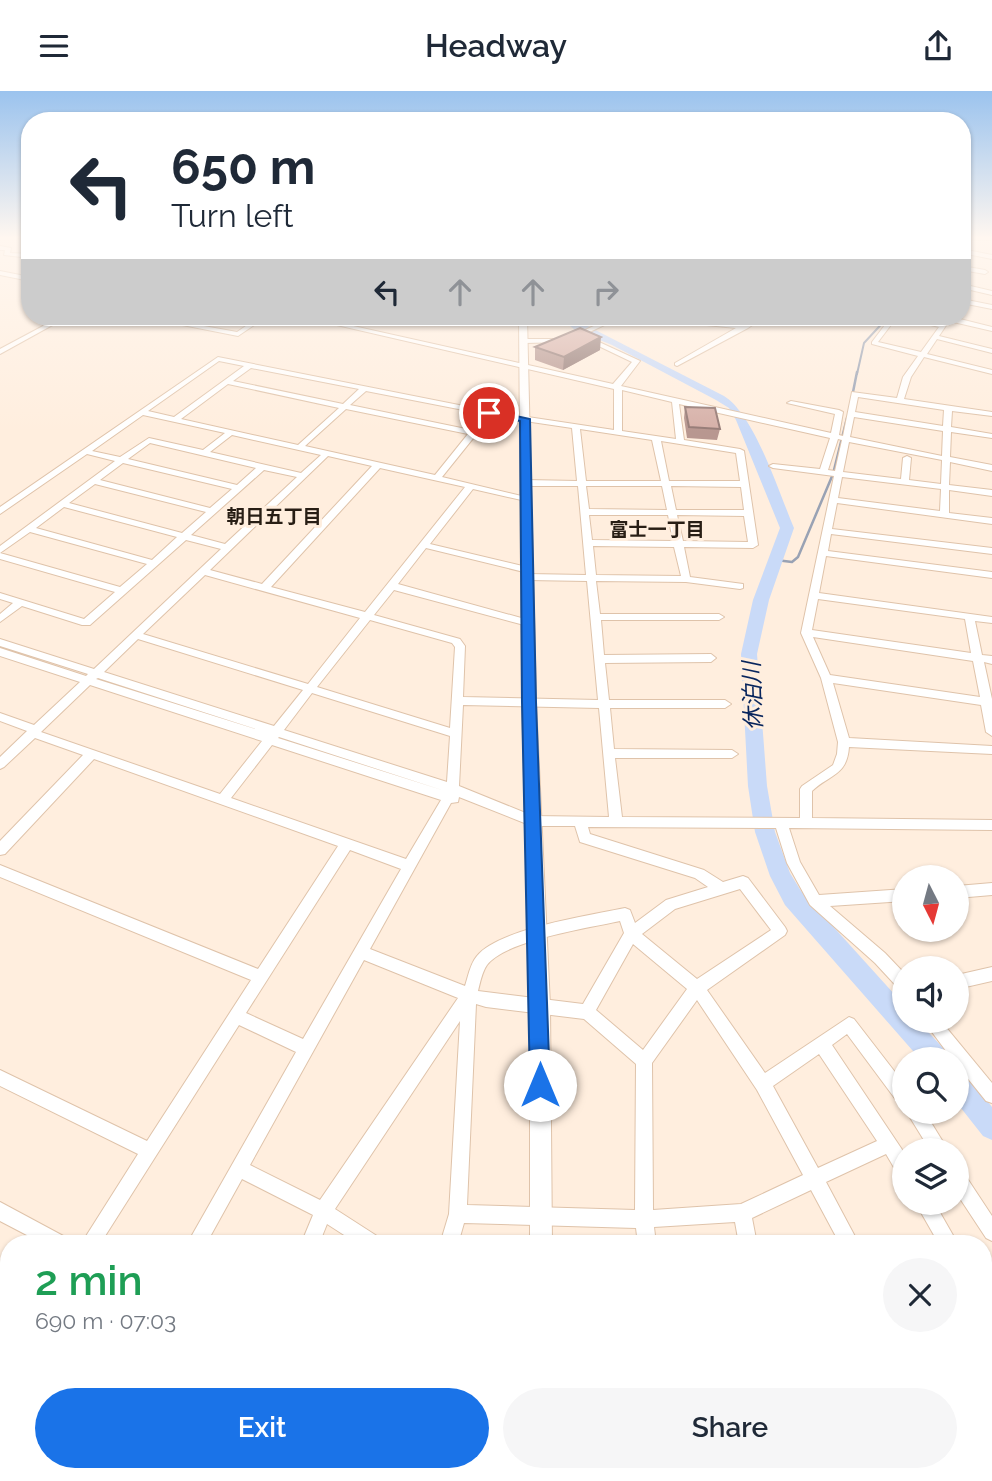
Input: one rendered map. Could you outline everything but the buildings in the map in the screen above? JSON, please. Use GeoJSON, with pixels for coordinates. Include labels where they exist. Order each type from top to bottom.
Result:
{"type":"FeatureCollection","features":[{"type":"Feature","properties":{"kind":"main road"},"geometry":{"type":"LineString","coordinates":[[523,326],[529,702],[540,1006],[541,1235]]}},
{"type":"Feature","properties":{"kind":"street"},"geometry":{"type":"LineString","coordinates":[[975,302],[992,307]]}},
{"type":"Feature","properties":{"kind":"street"},"geometry":{"type":"LineString","coordinates":[[971,324],[992,329]]}},
{"type":"Feature","properties":{"kind":"street"},"geometry":{"type":"LineString","coordinates":[[0,352],[48,326]]}},
{"type":"Feature","properties":{"kind":"street"},"geometry":{"type":"LineString","coordinates":[[194,326],[238,334],[250,326]]}},
{"type":"Feature","properties":{"kind":"street"},"geometry":{"type":"LineString","coordinates":[[345,326],[992,468]]}},
{"type":"Feature","properties":{"kind":"street"},"geometry":{"type":"LineString","coordinates":[[524,341],[563,342],[598,326]]}},
{"type":"Feature","properties":{"kind":"street"},"geometry":{"type":"LineString","coordinates":[[736,326],[746,327]]}},
{"type":"Feature","properties":{"kind":"street"},"geometry":{"type":"LineString","coordinates":[[887,326],[874,343],[992,372]]}},
{"type":"Feature","properties":{"kind":"street"},"geometry":{"type":"LineString","coordinates":[[900,401],[907,377],[943,326]]}},
{"type":"Feature","properties":{"kind":"street"},"geometry":{"type":"LineString","coordinates":[[677,364],[746,327]]}},
{"type":"Feature","properties":{"kind":"street"},"geometry":{"type":"LineString","coordinates":[[585,332],[636,361],[617,387],[618,433]]}},
{"type":"Feature","properties":{"kind":"street"},"geometry":{"type":"LineString","coordinates":[[934,337],[992,351]]}},
{"type":"Feature","properties":{"kind":"street"},"geometry":{"type":"LineString","coordinates":[[0,511],[216,359],[489,413],[740,451],[754,545],[590,543]]}},
{"type":"Feature","properties":{"kind":"street"},"geometry":{"type":"LineString","coordinates":[[176,419],[250,365]]}},
{"type":"Feature","properties":{"kind":"street"},"geometry":{"type":"LineString","coordinates":[[227,382],[472,433]]}},
{"type":"Feature","properties":{"kind":"street"},"geometry":{"type":"LineString","coordinates":[[300,447],[365,389]]}},
{"type":"Feature","properties":{"kind":"street"},"geometry":{"type":"LineString","coordinates":[[824,471],[852,414],[855,394],[992,414]]}},
{"type":"Feature","properties":{"kind":"street"},"geometry":{"type":"LineString","coordinates":[[677,400],[675,405],[680,441]]}},
{"type":"Feature","properties":{"kind":"street"},"geometry":{"type":"LineString","coordinates":[[792,403],[839,412],[842,437],[839,473],[806,633],[825,678],[844,742],[844,757],[836,771],[806,789],[806,822]]}},
{"type":"Feature","properties":{"kind":"street"},"geometry":{"type":"LineString","coordinates":[[944,515],[948,408]]}},
{"type":"Feature","properties":{"kind":"street"},"geometry":{"type":"LineString","coordinates":[[141,412],[471,485],[526,490],[583,483],[743,484]]}},
{"type":"Feature","properties":{"kind":"street"},"geometry":{"type":"LineString","coordinates":[[437,478],[489,413]]}},
{"type":"Feature","properties":{"kind":"street"},"geometry":{"type":"LineString","coordinates":[[852,414],[992,436]]}},
{"type":"Feature","properties":{"kind":"street"},"geometry":{"type":"LineString","coordinates":[[576,427],[587,512],[591,578],[616,821]]}},
{"type":"Feature","properties":{"kind":"street"},"geometry":{"type":"LineString","coordinates":[[204,453],[231,432]]}},
{"type":"Feature","properties":{"kind":"street"},"geometry":{"type":"LineString","coordinates":[[656,438],[686,579]]}},
{"type":"Feature","properties":{"kind":"street"},"geometry":{"type":"LineString","coordinates":[[0,550],[149,440],[302,476]]}},
{"type":"Feature","properties":{"kind":"street"},"geometry":{"type":"LineString","coordinates":[[84,451],[238,488]]}},
{"type":"Feature","properties":{"kind":"street"},"geometry":{"type":"LineString","coordinates":[[0,764],[327,453]]}},
{"type":"Feature","properties":{"kind":"street"},"geometry":{"type":"LineString","coordinates":[[905,482],[907,458]]}},
{"type":"Feature","properties":{"kind":"street"},"geometry":{"type":"LineString","coordinates":[[264,587],[378,465]]}},
{"type":"Feature","properties":{"kind":"street"},"geometry":{"type":"LineString","coordinates":[[773,465],[992,493]]}},
{"type":"Feature","properties":{"kind":"street"},"geometry":{"type":"LineString","coordinates":[[0,596],[86,623],[262,467]]}},
{"type":"Feature","properties":{"kind":"street"},"geometry":{"type":"LineString","coordinates":[[92,481],[212,511]]}},
{"type":"Feature","properties":{"kind":"street"},"geometry":{"type":"LineString","coordinates":[[222,800],[471,485]]}},
{"type":"Feature","properties":{"kind":"street"},"geometry":{"type":"LineString","coordinates":[[834,500],[992,521]]}},
{"type":"Feature","properties":{"kind":"street"},"geometry":{"type":"LineString","coordinates":[[62,504],[228,548]]}},
{"type":"Feature","properties":{"kind":"street"},"geometry":{"type":"LineString","coordinates":[[587,512],[750,513]]}},
{"type":"Feature","properties":{"kind":"street"},"geometry":{"type":"LineString","coordinates":[[29,529],[153,563]]}},
{"type":"Feature","properties":{"kind":"street"},"geometry":{"type":"LineString","coordinates":[[827,531],[992,551]]}},
{"type":"Feature","properties":{"kind":"street"},"geometry":{"type":"LineString","coordinates":[[424,545],[528,574],[686,579],[740,586]]}},
{"type":"Feature","properties":{"kind":"street"},"geometry":{"type":"LineString","coordinates":[[823,553],[992,575]]}},
{"type":"Feature","properties":{"kind":"street"},"geometry":{"type":"LineString","coordinates":[[0,556],[122,591]]}},
{"type":"Feature","properties":{"kind":"street"},"geometry":{"type":"LineString","coordinates":[[201,1235],[451,794],[458,643],[203,571]]}},
{"type":"Feature","properties":{"kind":"street"},"geometry":{"type":"LineString","coordinates":[[392,586],[528,623]]}},
{"type":"Feature","properties":{"kind":"street"},"geometry":{"type":"LineString","coordinates":[[814,596],[992,620]]}},
{"type":"Feature","properties":{"kind":"street"},"geometry":{"type":"LineString","coordinates":[[0,618],[20,602]]}},
{"type":"Feature","properties":{"kind":"street"},"geometry":{"type":"LineString","coordinates":[[968,616],[989,703],[992,731]]}},
{"type":"Feature","properties":{"kind":"street"},"geometry":{"type":"LineString","coordinates":[[595,617],[719,617]]}},
{"type":"Feature","properties":{"kind":"street"},"geometry":{"type":"LineString","coordinates":[[806,633],[992,660]]}},
{"type":"Feature","properties":{"kind":"street"},"geometry":{"type":"LineString","coordinates":[[136,635],[454,733]]}},
{"type":"Feature","properties":{"kind":"street"},"geometry":{"type":"LineString","coordinates":[[0,642],[92,677],[478,801],[532,821],[992,825]]}},
{"type":"Feature","properties":{"kind":"street"},"geometry":{"type":"LineString","coordinates":[[0,652],[92,677]]}},
{"type":"Feature","properties":{"kind":"street"},"geometry":{"type":"LineString","coordinates":[[600,659],[711,658]]}},
{"type":"Feature","properties":{"kind":"street"},"geometry":{"type":"LineString","coordinates":[[825,678],[989,703]]}},
{"type":"Feature","properties":{"kind":"street"},"geometry":{"type":"LineString","coordinates":[[457,701],[725,704]]}},
{"type":"Feature","properties":{"kind":"street"},"geometry":{"type":"LineString","coordinates":[[0,717],[91,755],[409,866]]}},
{"type":"Feature","properties":{"kind":"street"},"geometry":{"type":"LineString","coordinates":[[844,742],[992,750]]}},
{"type":"Feature","properties":{"kind":"street"},"geometry":{"type":"LineString","coordinates":[[609,753],[732,754]]}},
{"type":"Feature","properties":{"kind":"street"},"geometry":{"type":"LineString","coordinates":[[0,850],[91,755]]}},
{"type":"Feature","properties":{"kind":"street"},"geometry":{"type":"LineString","coordinates":[[580,821],[585,838],[699,874],[722,889]]}},
{"type":"Feature","properties":{"kind":"street"},"geometry":{"type":"LineString","coordinates":[[778,822],[794,863],[815,901],[892,971]]}},
{"type":"Feature","properties":{"kind":"street"},"geometry":{"type":"LineString","coordinates":[[96,1235],[346,845]]}},
{"type":"Feature","properties":{"kind":"street"},"geometry":{"type":"LineString","coordinates":[[0,871],[261,977]]}},
{"type":"Feature","properties":{"kind":"street"},"geometry":{"type":"LineString","coordinates":[[587,1011],[631,934],[671,904],[743,881],[780,931],[697,988],[644,1061],[646,1235]]}},
{"type":"Feature","properties":{"kind":"street"},"geometry":{"type":"LineString","coordinates":[[970,890],[992,889]]}},
{"type":"Feature","properties":{"kind":"street"},"geometry":{"type":"LineString","coordinates":[[815,901],[892,896]]}},
{"type":"Feature","properties":{"kind":"street"},"geometry":{"type":"LineString","coordinates":[[314,1235],[323,1212],[469,996],[482,960],[495,949],[537,934],[625,914],[631,934],[697,988],[763,1084],[845,1235]]}},
{"type":"Feature","properties":{"kind":"street"},"geometry":{"type":"LineString","coordinates":[[363,953],[469,996],[587,1011],[644,1061]]}},
{"type":"Feature","properties":{"kind":"street"},"geometry":{"type":"LineString","coordinates":[[969,979],[992,974]]}},
{"type":"Feature","properties":{"kind":"street"},"geometry":{"type":"LineString","coordinates":[[452,1235],[458,1214],[469,996]]}},
{"type":"Feature","properties":{"kind":"street"},"geometry":{"type":"LineString","coordinates":[[236,1016],[307,1049]]}},
{"type":"Feature","properties":{"kind":"street"},"geometry":{"type":"LineString","coordinates":[[763,1084],[849,1024],[892,1081]]}},
{"type":"Feature","properties":{"kind":"street"},"geometry":{"type":"LineString","coordinates":[[941,1033],[990,1090]]}},
{"type":"Feature","properties":{"kind":"street"},"geometry":{"type":"LineString","coordinates":[[821,1043],[892,1149]]}},
{"type":"Feature","properties":{"kind":"street"},"geometry":{"type":"LineString","coordinates":[[0,1078],[150,1151]]}},
{"type":"Feature","properties":{"kind":"street"},"geometry":{"type":"LineString","coordinates":[[458,1214],[644,1219],[742,1213],[889,1144]]}},
{"type":"Feature","properties":{"kind":"street"},"geometry":{"type":"LineString","coordinates":[[240,1169],[323,1212],[360,1235]]}},
{"type":"Feature","properties":{"kind":"street"},"geometry":{"type":"LineString","coordinates":[[969,1200],[992,1232]]}},
{"type":"Feature","properties":{"kind":"street"},"geometry":{"type":"LineString","coordinates":[[0,1211],[44,1235]]}},
{"type":"Feature","properties":{"kind":"street"},"geometry":{"type":"LineString","coordinates":[[742,1213],[746,1235]]}},
{"type":"Feature","properties":{"kind":"street"},"geometry":{"type":"LineString","coordinates":[[935,1215],[945,1235]]}},
{"type":"Feature","properties":{"kind":"waterway","name":"休泊川"},"geometry":{"type":"LineString","coordinates":[[576,326],[616,343],[720,398],[733,406],[742,420],[787,528],[784,544],[772,567],[761,600],[749,654],[757,786],[765,832],[781,876],[793,898],[925,1047]]}},
{"type":"Feature","properties":{"kind":"waterway","name":"休泊川"},"geometry":{"type":"LineString","coordinates":[[857,374],[864,343],[880,326]]}},
{"type":"Feature","properties":{"kind":"waterway","name":"休泊川"},"geometry":{"type":"LineString","coordinates":[[852,397],[857,372]]}},
{"type":"Feature","properties":{"kind":"waterway","name":"休泊川"},"geometry":{"type":"LineString","coordinates":[[776,560],[792,562],[798,557],[833,474],[847,418]]}},
{"type":"Feature","properties":{"kind":"waterway","name":"休泊川"},"geometry":{"type":"LineString","coordinates":[[969,1098],[992,1127]]}},
{"type":"Feature","properties":{"kind":"district","name":"朝日五丁目"},"geometry":{"type":"Point","coordinates":[274,516]}},
{"type":"Feature","properties":{"kind":"district","name":"富士一丁目"},"geometry":{"type":"Point","coordinates":[657,529]}},
{"type":"Feature","properties":{"kind":"route"},"geometry":{"type":"LineString","coordinates":[[489,413],[525,419],[529,702],[540,1006],[540,1085]]}}]}
